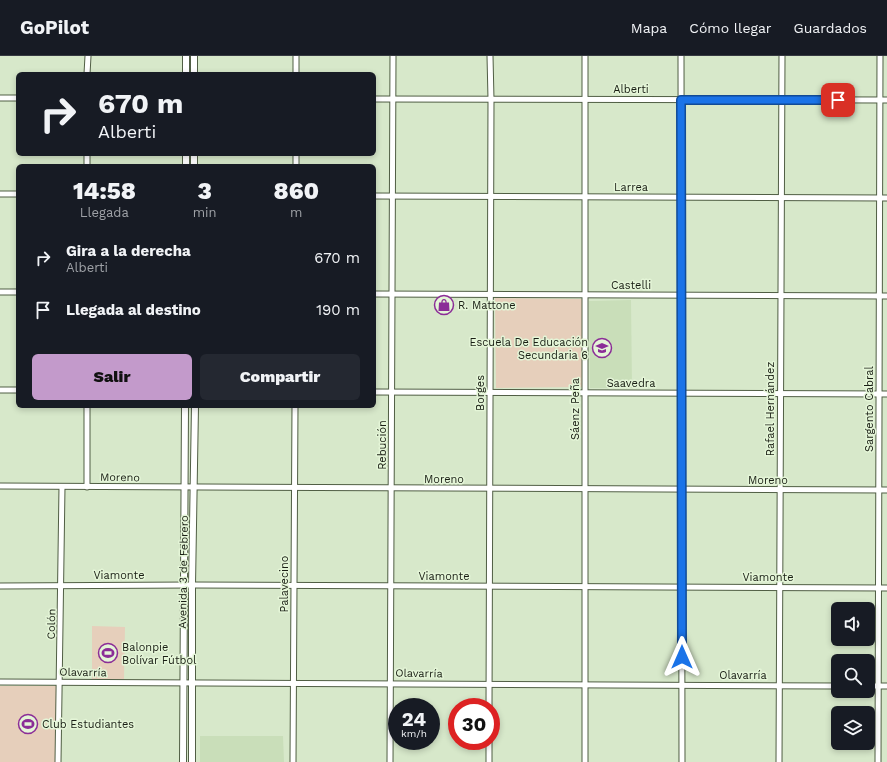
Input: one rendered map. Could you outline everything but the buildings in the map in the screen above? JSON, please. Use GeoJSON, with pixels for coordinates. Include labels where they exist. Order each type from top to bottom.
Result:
{"type":"FeatureCollection","features":[{"type":"Feature","properties":{"kind":"street"},"geometry":{"type":"LineString","coordinates":[[87,72],[88,56]]}},
{"type":"Feature","properties":{"kind":"street"},"geometry":{"type":"LineString","coordinates":[[186,56],[186,72]]}},
{"type":"Feature","properties":{"kind":"street"},"geometry":{"type":"LineString","coordinates":[[194,56],[194,72]]}},
{"type":"Feature","properties":{"kind":"street"},"geometry":{"type":"LineString","coordinates":[[296,56],[296,72]]}},
{"type":"Feature","properties":{"kind":"street","name":"Rebución"},"geometry":{"type":"LineString","coordinates":[[390,762],[394,196],[393,56]]}},
{"type":"Feature","properties":{"kind":"street","name":"Borges"},"geometry":{"type":"LineString","coordinates":[[489,698],[491,295],[490,56]]}},
{"type":"Feature","properties":{"kind":"street","name":"Sáenz Peña"},"geometry":{"type":"LineString","coordinates":[[585,56],[585,762]]}},
{"type":"Feature","properties":{"kind":"street"},"geometry":{"type":"LineString","coordinates":[[681,56],[682,762]]}},
{"type":"Feature","properties":{"kind":"street","name":"Rafael Hernández"},"geometry":{"type":"LineString","coordinates":[[779,762],[782,56]]}},
{"type":"Feature","properties":{"kind":"street","name":"Sargento Cabral"},"geometry":{"type":"LineString","coordinates":[[878,762],[880,56]]}},
{"type":"Feature","properties":{"kind":"street"},"geometry":{"type":"LineString","coordinates":[[0,98],[16,98]]}},
{"type":"Feature","properties":{"kind":"street","name":"Alberti"},"geometry":{"type":"LineString","coordinates":[[376,99],[887,100]]}},
{"type":"Feature","properties":{"kind":"street"},"geometry":{"type":"LineString","coordinates":[[0,194],[16,194]]}},
{"type":"Feature","properties":{"kind":"street","name":"Larrea"},"geometry":{"type":"LineString","coordinates":[[376,196],[887,198]]}},
{"type":"Feature","properties":{"kind":"street"},"geometry":{"type":"LineString","coordinates":[[0,292],[16,292]]}},
{"type":"Feature","properties":{"kind":"street","name":"Castelli"},"geometry":{"type":"LineString","coordinates":[[376,294],[887,296]]}},
{"type":"Feature","properties":{"kind":"street"},"geometry":{"type":"LineString","coordinates":[[0,390],[16,390]]}},
{"type":"Feature","properties":{"kind":"street","name":"Saavedra"},"geometry":{"type":"LineString","coordinates":[[376,392],[887,394]]}},
{"type":"Feature","properties":{"kind":"street"},"geometry":{"type":"LineString","coordinates":[[87,408],[87,487]]}},
{"type":"Feature","properties":{"kind":"street","name":"Avenida 3 de Febrero"},"geometry":{"type":"LineString","coordinates":[[183,762],[185,408]]}},
{"type":"Feature","properties":{"kind":"street","name":"Avenida 3 de Febrero"},"geometry":{"type":"LineString","coordinates":[[192,762],[192,585],[195,408]]}},
{"type":"Feature","properties":{"kind":"street","name":"Palavecino"},"geometry":{"type":"LineString","coordinates":[[293,762],[295,408]]}},
{"type":"Feature","properties":{"kind":"street","name":"Moreno"},"geometry":{"type":"LineString","coordinates":[[0,486],[392,489],[887,490]]}},
{"type":"Feature","properties":{"kind":"street","name":"Colón"},"geometry":{"type":"LineString","coordinates":[[58,762],[62,487]]}},
{"type":"Feature","properties":{"kind":"street","name":"Viamonte"},"geometry":{"type":"LineString","coordinates":[[0,586],[192,585],[887,588]]}},
{"type":"Feature","properties":{"kind":"street"},"geometry":{"type":"LineString","coordinates":[[184,637],[192,637]]}},
{"type":"Feature","properties":{"kind":"street","name":"Olavarría"},"geometry":{"type":"LineString","coordinates":[[0,682],[293,682],[831,686]]}},
{"type":"Feature","properties":{"kind":"street"},"geometry":{"type":"LineString","coordinates":[[878,686],[887,686]]}},
{"type":"Feature","properties":{"kind":"street"},"geometry":{"type":"LineString","coordinates":[[183,735],[191,735]]}},
{"type":"Feature","properties":{"kind":"street"},"geometry":{"type":"LineString","coordinates":[[489,750],[489,762]]}},
{"type":"Feature","properties":{"kind":"shaded area"},"geometry":{"type":"Polygon","coordinates":[[[495,298],[583,299],[582,387],[496,388],[495,298]]]}},
{"type":"Feature","properties":{"kind":"shaded area"},"geometry":{"type":"Polygon","coordinates":[[[631,300],[632,388],[590,388],[589,301],[631,300]]]}},
{"type":"Feature","properties":{"kind":"shaded area","name":"Balonpie Bolívar Fútbol"},"geometry":{"type":"Polygon","coordinates":[[[92,626],[125,627],[124,679],[92,680],[92,626]]]}},
{"type":"Feature","properties":{"kind":"shaded area","name":"Club Estudiantes"},"geometry":{"type":"Polygon","coordinates":[[[0,686],[57,686],[55,762],[0,762],[0,686]]]}},
{"type":"Feature","properties":{"kind":"shaded area"},"geometry":{"type":"Polygon","coordinates":[[[200,736],[283,736],[284,762],[200,762],[200,736]]]}},
{"type":"Feature","properties":{"kind":"place","name":"R. Mattone"},"geometry":{"type":"Point","coordinates":[444,305]}},
{"type":"Feature","properties":{"kind":"place","name":"Escuela De Educación Secundaria 6"},"geometry":{"type":"Point","coordinates":[602,348]}},
{"type":"Feature","properties":{"kind":"place","name":"Balonpie Bolívar Fútbol"},"geometry":{"type":"Point","coordinates":[108,653]}},
{"type":"Feature","properties":{"kind":"place","name":"Club Estudiantes"},"geometry":{"type":"Point","coordinates":[28,724]}},
{"type":"Feature","properties":{"kind":"route"},"geometry":{"type":"LineString","coordinates":[[682,657],[681,100],[838,100]]}}]}
